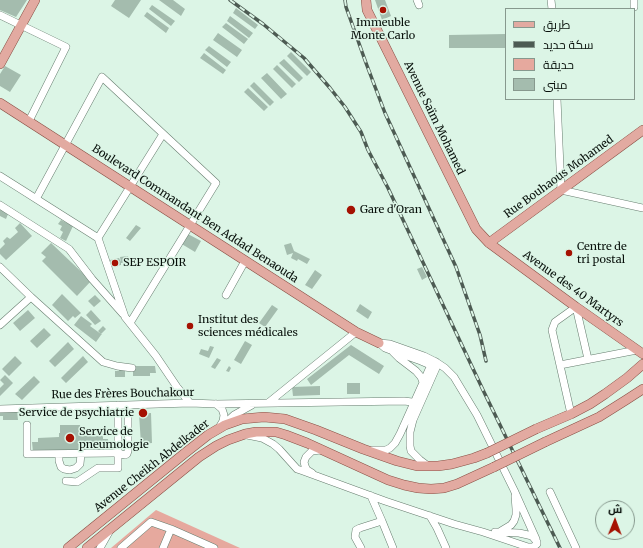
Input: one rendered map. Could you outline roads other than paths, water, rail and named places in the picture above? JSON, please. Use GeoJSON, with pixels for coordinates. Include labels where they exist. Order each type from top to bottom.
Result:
{"type":"FeatureCollection","features":[{"type":"Feature","properties":{"kind":"main road"},"geometry":{"type":"LineString","coordinates":[[0,64],[35,0]]}},
{"type":"Feature","properties":{"kind":"main road","name":"Avenue Saïm Mohamed"},"geometry":{"type":"LineString","coordinates":[[366,0],[367,10],[476,229],[489,243]]}},
{"type":"Feature","properties":{"kind":"main road","name":"Boulevard Commandant Ben Addad Benaouda"},"geometry":{"type":"LineString","coordinates":[[0,103],[356,332],[379,343]]}},
{"type":"Feature","properties":{"kind":"main road","name":"Rue Bouhaous Mohamed"},"geometry":{"type":"LineString","coordinates":[[489,243],[643,130]]}},
{"type":"Feature","properties":{"kind":"main road","name":"Avenue des 40 Martyrs"},"geometry":{"type":"LineString","coordinates":[[489,243],[640,352]]}},
{"type":"Feature","properties":{"kind":"main road","name":"Avenue Cheikh Abdelkader"},"geometry":{"type":"LineString","coordinates":[[68,548],[185,453],[218,429],[242,420],[264,417],[298,423],[363,449],[408,464],[438,466],[460,462],[487,453],[536,429],[572,414],[605,394],[643,364]]}},
{"type":"Feature","properties":{"kind":"main road","name":"Avenue Cheikh Abdelkader"},"geometry":{"type":"LineString","coordinates":[[87,548],[200,457],[216,446],[245,434],[256,432],[276,432],[295,438],[388,480],[418,488],[444,488],[471,478],[598,417],[643,389]]}},
{"type":"Feature","properties":{"kind":"street"},"geometry":{"type":"LineString","coordinates":[[0,15],[66,47],[29,121]]}},
{"type":"Feature","properties":{"kind":"street"},"geometry":{"type":"LineString","coordinates":[[36,200],[102,77],[216,183],[191,225],[128,320]]}},
{"type":"Feature","properties":{"kind":"street"},"geometry":{"type":"LineString","coordinates":[[557,100],[561,190],[643,208]]}},
{"type":"Feature","properties":{"kind":"street"},"geometry":{"type":"LineString","coordinates":[[98,238],[163,134]]}},
{"type":"Feature","properties":{"kind":"street"},"geometry":{"type":"LineString","coordinates":[[0,176],[98,238],[128,320]]}},
{"type":"Feature","properties":{"kind":"street"},"geometry":{"type":"LineString","coordinates":[[0,206],[69,249],[92,279],[128,320],[190,403]]}},
{"type":"Feature","properties":{"kind":"street"},"geometry":{"type":"LineString","coordinates":[[226,294],[245,261]]}},
{"type":"Feature","properties":{"kind":"street"},"geometry":{"type":"LineString","coordinates":[[0,267],[103,362],[132,368]]}},
{"type":"Feature","properties":{"kind":"street"},"geometry":{"type":"LineString","coordinates":[[0,325],[31,297]]}},
{"type":"Feature","properties":{"kind":"street"},"geometry":{"type":"LineString","coordinates":[[572,414],[552,330],[555,322],[576,307],[588,359]]}},
{"type":"Feature","properties":{"kind":"street"},"geometry":{"type":"LineString","coordinates":[[268,403],[356,332]]}},
{"type":"Feature","properties":{"kind":"street","name":"Boulevard Commandant Ben Addad Benaouda"},"geometry":{"type":"LineString","coordinates":[[379,343],[385,348],[434,365]]}},
{"type":"Feature","properties":{"kind":"street","name":"Boulevard Commandant Ben Addad Benaouda"},"geometry":{"type":"LineString","coordinates":[[379,343],[390,344],[424,356],[458,384],[477,415],[514,490],[538,545]]}},
{"type":"Feature","properties":{"kind":"street"},"geometry":{"type":"LineString","coordinates":[[393,351],[399,358],[416,370],[423,382]]}},
{"type":"Feature","properties":{"kind":"street"},"geometry":{"type":"LineString","coordinates":[[560,365],[588,359],[640,352]]}},
{"type":"Feature","properties":{"kind":"street"},"geometry":{"type":"LineString","coordinates":[[428,466],[411,451],[410,432],[418,402],[418,394],[423,382],[434,365]]}},
{"type":"Feature","properties":{"kind":"street"},"geometry":{"type":"LineString","coordinates":[[363,449],[380,451],[386,450],[390,448],[398,439],[418,402],[434,365]]}},
{"type":"Feature","properties":{"kind":"street"},"geometry":{"type":"LineString","coordinates":[[176,403],[177,387]]}},
{"type":"Feature","properties":{"kind":"street"},"geometry":{"type":"LineString","coordinates":[[401,401],[418,394]]}},
{"type":"Feature","properties":{"kind":"street"},"geometry":{"type":"LineString","coordinates":[[216,404],[418,402]]}},
{"type":"Feature","properties":{"kind":"street","name":"Rue des Frères Bouchakour"},"geometry":{"type":"LineString","coordinates":[[0,409],[176,403],[216,404]]}},
{"type":"Feature","properties":{"kind":"street"},"geometry":{"type":"LineString","coordinates":[[216,404],[222,409],[224,415],[223,421],[218,429]]}},
{"type":"Feature","properties":{"kind":"street"},"geometry":{"type":"LineString","coordinates":[[218,429],[234,415],[254,404]]}},
{"type":"Feature","properties":{"kind":"street"},"geometry":{"type":"LineString","coordinates":[[66,481],[77,482],[98,468],[118,468],[118,405]]}},
{"type":"Feature","properties":{"kind":"street"},"geometry":{"type":"LineString","coordinates":[[27,425],[27,454],[82,454],[118,452],[125,455],[128,451],[128,405]]}},
{"type":"Feature","properties":{"kind":"street"},"geometry":{"type":"LineString","coordinates":[[245,434],[268,441],[279,449],[297,469],[454,524],[528,547],[535,547],[538,545],[532,536],[524,534],[483,532]]}},
{"type":"Feature","properties":{"kind":"street"},"geometry":{"type":"LineString","coordinates":[[313,475],[304,466],[306,456],[312,451],[322,450]]}},
{"type":"Feature","properties":{"kind":"street"},"geometry":{"type":"LineString","coordinates":[[59,454],[61,466],[64,469],[70,470],[76,468],[80,464],[82,454]]}},
{"type":"Feature","properties":{"kind":"street"},"geometry":{"type":"LineString","coordinates":[[495,532],[507,528],[514,521],[516,509],[514,490]]}},
{"type":"Feature","properties":{"kind":"street"},"geometry":{"type":"LineString","coordinates":[[550,492],[576,548]]}},
{"type":"Feature","properties":{"kind":"street"},"geometry":{"type":"LineString","coordinates":[[371,496],[393,548]]}},
{"type":"Feature","properties":{"kind":"street"},"geometry":{"type":"LineString","coordinates":[[430,516],[446,548]]}},
{"type":"Feature","properties":{"kind":"street"},"geometry":{"type":"LineString","coordinates":[[361,548],[355,537],[356,530],[382,521]]}},
{"type":"Feature","properties":{"kind":"street"},"geometry":{"type":"LineString","coordinates":[[121,548],[151,522],[214,548]]}},
{"type":"Feature","properties":{"kind":"street"},"geometry":{"type":"LineString","coordinates":[[100,548],[112,528]]}},
{"type":"Feature","properties":{"kind":"street"},"geometry":{"type":"LineString","coordinates":[[163,548],[171,529]]}},
{"type":"Feature","properties":{"kind":"street"},"geometry":{"type":"LineString","coordinates":[[483,532],[516,548]]}},
{"type":"Feature","properties":{"kind":"railway"},"geometry":{"type":"LineString","coordinates":[[230,0],[263,24],[304,58],[345,107],[361,132],[368,150],[388,188],[483,390],[560,548]]}},
{"type":"Feature","properties":{"kind":"railway"},"geometry":{"type":"LineString","coordinates":[[345,0],[346,7],[385,113],[456,267],[480,335],[486,361]]}},
{"type":"Feature","properties":{"kind":"place","name":"Immeuble Monte Carlo"},"geometry":{"type":"Point","coordinates":[383,10]}},
{"type":"Feature","properties":{"kind":"place","name":"Gare d'Oran"},"geometry":{"type":"Point","coordinates":[351,210]}},
{"type":"Feature","properties":{"kind":"place","name":"Centre de tri postal"},"geometry":{"type":"Point","coordinates":[569,253]}},
{"type":"Feature","properties":{"kind":"place","name":"SEP ESPOIR"},"geometry":{"type":"Point","coordinates":[115,263]}},
{"type":"Feature","properties":{"kind":"place","name":"Institut des sciences médicales"},"geometry":{"type":"Point","coordinates":[190,326]}},
{"type":"Feature","properties":{"kind":"place","name":"Service de psychiatrie"},"geometry":{"type":"Point","coordinates":[143,413]}},
{"type":"Feature","properties":{"kind":"place","name":"Service de pneumologie"},"geometry":{"type":"Point","coordinates":[70,438]}}]}
